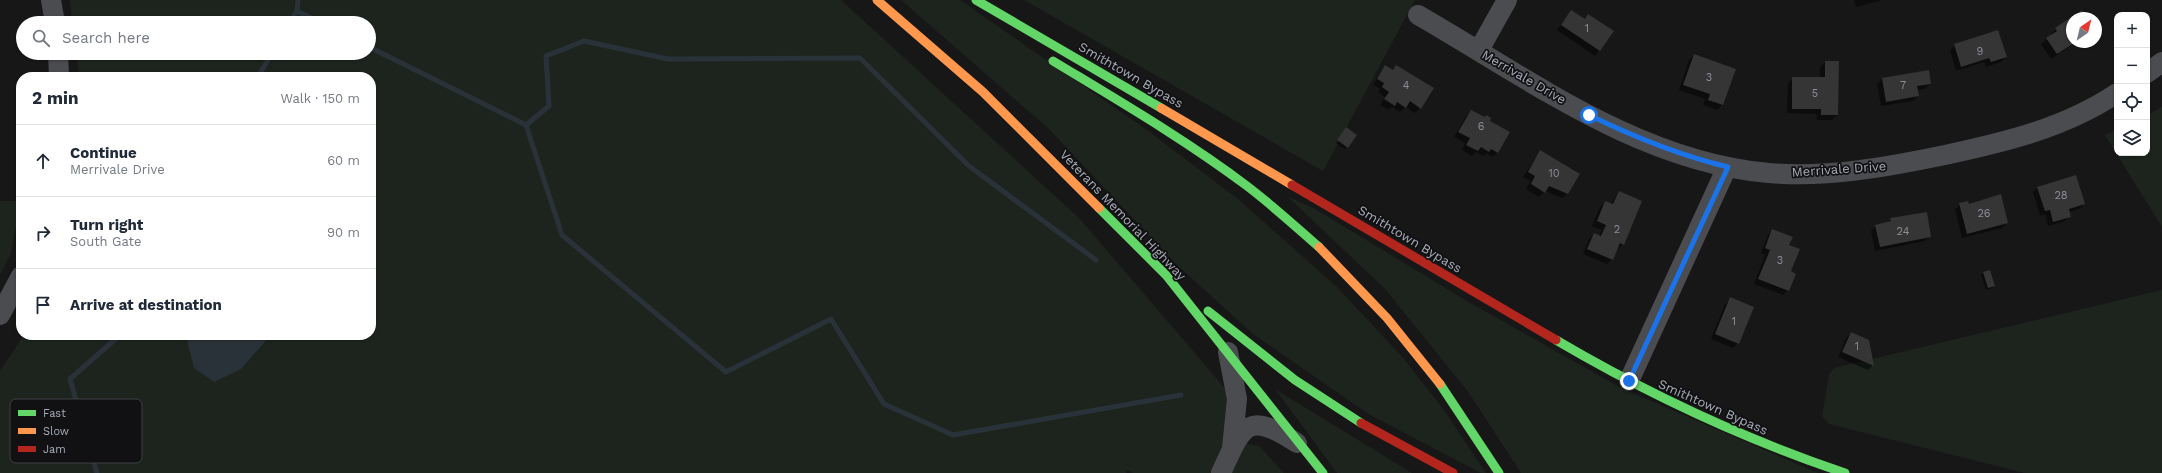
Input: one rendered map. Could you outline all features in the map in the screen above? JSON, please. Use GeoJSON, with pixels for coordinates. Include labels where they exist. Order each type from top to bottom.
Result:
{"type":"FeatureCollection","features":[{"type":"Feature","properties":{"kind":"highway","name":"Veterans Memorial Highway"},"geometry":{"type":"LineString","coordinates":[[877,0],[983,92],[1166,275],[1323,473]]}},
{"type":"Feature","properties":{"kind":"highway"},"geometry":{"type":"LineString","coordinates":[[973,0],[1016,35]]}},
{"type":"Feature","properties":{"kind":"highway","name":"Smithtown Bypass"},"geometry":{"type":"LineString","coordinates":[[976,0],[1629,381],[1723,428],[1845,473]]}},
{"type":"Feature","properties":{"kind":"highway"},"geometry":{"type":"LineString","coordinates":[[1048,58],[1178,138],[1226,172],[1284,217],[1330,258],[1382,310],[1417,351],[1460,411],[1499,473]]}},
{"type":"Feature","properties":{"kind":"highway"},"geometry":{"type":"LineString","coordinates":[[1166,275],[1239,338],[1305,388],[1379,435],[1453,473]]}},
{"type":"Feature","properties":{"kind":"street"},"geometry":{"type":"LineString","coordinates":[[51,0],[54,16]]}},
{"type":"Feature","properties":{"kind":"street"},"geometry":{"type":"LineString","coordinates":[[1479,50],[1507,0]]}},
{"type":"Feature","properties":{"kind":"street","name":"Merrivale Drive"},"geometry":{"type":"LineString","coordinates":[[1418,15],[1589,115],[1633,137],[1668,150],[1728,167],[1769,173],[1812,174],[1868,170],[1996,144],[2049,128],[2096,107],[2114,95]]}},
{"type":"Feature","properties":{"kind":"street"},"geometry":{"type":"LineString","coordinates":[[58,60],[59,72]]}},
{"type":"Feature","properties":{"kind":"street"},"geometry":{"type":"LineString","coordinates":[[2150,71],[2162,62]]}},
{"type":"Feature","properties":{"kind":"street"},"geometry":{"type":"LineString","coordinates":[[1629,381],[1728,167]]}},
{"type":"Feature","properties":{"kind":"street"},"geometry":{"type":"LineString","coordinates":[[0,315],[16,285]]}},
{"type":"Feature","properties":{"kind":"street"},"geometry":{"type":"LineString","coordinates":[[1228,352],[1236,399],[1232,448]]}},
{"type":"Feature","properties":{"kind":"street"},"geometry":{"type":"LineString","coordinates":[[1221,473],[1232,448],[1248,428],[1260,424],[1281,432],[1302,446]]}},
{"type":"Feature","properties":{"kind":"shaded area"},"geometry":{"type":"Polygon","coordinates":[[[70,0],[841,0],[1080,219],[1229,393],[1230,440],[1259,446],[1284,473],[1133,473],[1127,470],[1126,473],[0,473],[0,371],[21,340],[187,340],[241,369],[267,340],[376,340],[376,72],[79,72],[77,60],[376,60],[376,16],[71,16],[70,0]]]}},
{"type":"Feature","properties":{"kind":"shaded area"},"geometry":{"type":"Polygon","coordinates":[[[901,0],[960,0],[1147,130],[1238,199],[1338,288],[1404,359],[1444,410],[1486,473],[1481,473],[1370,415],[1253,334],[1177,265],[1048,128],[901,0]]]}},
{"type":"Feature","properties":{"kind":"shaded area"},"geometry":{"type":"Polygon","coordinates":[[[1024,0],[1415,0],[1323,171],[1024,0]]]}},
{"type":"Feature","properties":{"kind":"shaded area"},"geometry":{"type":"Polygon","coordinates":[[[2162,107],[2162,227],[2118,156],[2150,156],[2150,113],[2162,107]]]}},
{"type":"Feature","properties":{"kind":"shaded area"},"geometry":{"type":"Polygon","coordinates":[[[2114,130],[2114,150],[2105,135],[2114,130]]]}},
{"type":"Feature","properties":{"kind":"shaded area"},"geometry":{"type":"Polygon","coordinates":[[[1287,196],[1315,209],[1467,301],[1621,388],[1818,473],[1521,473],[1469,393],[1385,289],[1287,196]]]}},
{"type":"Feature","properties":{"kind":"shaded area"},"geometry":{"type":"Polygon","coordinates":[[[0,201],[16,201],[16,227],[11,253],[0,275],[0,201]]]}},
{"type":"Feature","properties":{"kind":"shaded area"},"geometry":{"type":"Polygon","coordinates":[[[2162,290],[2162,473],[2025,473],[1829,424],[1822,416],[1829,375],[1834,368],[2162,290]]]}},
{"type":"Feature","properties":{"kind":"shaded area"},"geometry":{"type":"Polygon","coordinates":[[[187,340],[267,340],[241,369],[214,382],[194,368],[187,340]]]}},
{"type":"Feature","properties":{"kind":"shaded area"},"geometry":{"type":"Polygon","coordinates":[[[1275,389],[1412,473],[1337,473],[1275,389]]]}},
{"type":"Feature","properties":{"kind":"building"},"geometry":{"type":"Polygon","coordinates":[[[1571,10],[1585,19],[1588,14],[1614,31],[1600,51],[1561,25],[1571,10]]]}},
{"type":"Feature","properties":{"kind":"building"},"geometry":{"type":"Polygon","coordinates":[[[2066,21],[2066,48],[2057,54],[2046,38],[2057,31],[2055,28],[2066,21]]]}},
{"type":"Feature","properties":{"kind":"building"},"geometry":{"type":"Polygon","coordinates":[[[1998,30],[2007,57],[1991,62],[1989,58],[1961,67],[1954,44],[1998,30]]]}},
{"type":"Feature","properties":{"kind":"building"},"geometry":{"type":"Polygon","coordinates":[[[1694,54],[1736,69],[1723,105],[1708,100],[1710,94],[1683,85],[1694,54]]]}},
{"type":"Feature","properties":{"kind":"building"},"geometry":{"type":"Polygon","coordinates":[[[1825,61],[1839,61],[1838,115],[1821,115],[1821,109],[1792,109],[1792,77],[1825,77],[1825,61]]]}},
{"type":"Feature","properties":{"kind":"building"},"geometry":{"type":"Polygon","coordinates":[[[1385,65],[1393,70],[1396,65],[1434,88],[1421,109],[1410,101],[1406,108],[1397,102],[1395,106],[1384,99],[1389,92],[1382,87],[1384,83],[1377,79],[1385,65]]]}},
{"type":"Feature","properties":{"kind":"building"},"geometry":{"type":"Polygon","coordinates":[[[1929,70],[1931,84],[1917,86],[1919,96],[1886,102],[1882,78],[1929,70]]]}},
{"type":"Feature","properties":{"kind":"building"},"geometry":{"type":"Polygon","coordinates":[[[1471,110],[1485,117],[1486,115],[1491,118],[1490,121],[1510,132],[1498,153],[1491,149],[1489,152],[1481,147],[1478,151],[1466,145],[1470,138],[1458,132],[1471,110]]]}},
{"type":"Feature","properties":{"kind":"building"},"geometry":{"type":"Polygon","coordinates":[[[1346,127],[1357,135],[1348,148],[1337,140],[1346,127]]]}},
{"type":"Feature","properties":{"kind":"building"},"geometry":{"type":"Polygon","coordinates":[[[1540,150],[1580,174],[1568,194],[1549,186],[1545,193],[1531,184],[1535,176],[1528,172],[1540,150]]]}},
{"type":"Feature","properties":{"kind":"building"},"geometry":{"type":"Polygon","coordinates":[[[2076,175],[2085,204],[2069,209],[2071,217],[2053,222],[2050,210],[2045,211],[2037,187],[2076,175]]]}},
{"type":"Feature","properties":{"kind":"building"},"geometry":{"type":"Polygon","coordinates":[[[1619,191],[1642,201],[1624,245],[1620,243],[1613,260],[1587,249],[1594,233],[1601,236],[1606,225],[1597,221],[1605,201],[1613,204],[1619,191]]]}},
{"type":"Feature","properties":{"kind":"building"},"geometry":{"type":"Polygon","coordinates":[[[2001,194],[2008,223],[1967,234],[1959,203],[1968,201],[1969,204],[2001,194]]]}},
{"type":"Feature","properties":{"kind":"building"},"geometry":{"type":"Polygon","coordinates":[[[1927,212],[1931,237],[1880,247],[1875,225],[1891,221],[1890,218],[1927,212]]]}},
{"type":"Feature","properties":{"kind":"building"},"geometry":{"type":"Polygon","coordinates":[[[1772,229],[1793,237],[1789,245],[1800,249],[1791,271],[1796,274],[1789,291],[1758,279],[1770,250],[1765,248],[1772,229]]]}},
{"type":"Feature","properties":{"kind":"building"},"geometry":{"type":"Polygon","coordinates":[[[1990,270],[1995,286],[1988,288],[1983,272],[1990,270]]]}},
{"type":"Feature","properties":{"kind":"building"},"geometry":{"type":"Polygon","coordinates":[[[1730,297],[1754,307],[1739,344],[1715,334],[1730,297]]]}},
{"type":"Feature","properties":{"kind":"building"},"geometry":{"type":"Polygon","coordinates":[[[1851,332],[1869,340],[1874,366],[1842,352],[1851,332]]]}},
{"type":"Feature","properties":{"kind":"waterway"},"geometry":{"type":"LineString","coordinates":[[294,16],[297,11],[298,0]]}},
{"type":"Feature","properties":{"kind":"waterway"},"geometry":{"type":"LineString","coordinates":[[297,11],[307,16]]}},
{"type":"Feature","properties":{"kind":"waterway"},"geometry":{"type":"LineString","coordinates":[[526,125],[549,106],[546,56],[584,41],[668,59],[860,58],[969,166],[1096,260]]}},
{"type":"Feature","properties":{"kind":"waterway"},"geometry":{"type":"LineString","coordinates":[[376,50],[526,125],[562,235],[726,372],[831,319],[884,404],[953,435],[1181,395]]}},
{"type":"Feature","properties":{"kind":"waterway"},"geometry":{"type":"LineString","coordinates":[[261,72],[268,60]]}},
{"type":"Feature","properties":{"kind":"waterway"},"geometry":{"type":"LineString","coordinates":[[76,399],[70,379],[114,340]]}},
{"type":"Feature","properties":{"kind":"waterway"},"geometry":{"type":"LineString","coordinates":[[94,463],[97,473]]}},
{"type":"Feature","properties":{"kind":"traffic: fast"},"geometry":{"type":"LineString","coordinates":[[976,0],[1161,108]]}},
{"type":"Feature","properties":{"kind":"traffic: fast"},"geometry":{"type":"LineString","coordinates":[[1053,61],[1152,121],[1224,169],[1247,186],[1319,247]]}},
{"type":"Feature","properties":{"kind":"traffic: fast"},"geometry":{"type":"LineString","coordinates":[[1099,208],[1166,275],[1323,473]]}},
{"type":"Feature","properties":{"kind":"traffic: fast"},"geometry":{"type":"LineString","coordinates":[[1208,311],[1295,380],[1361,423]]}},
{"type":"Feature","properties":{"kind":"traffic: fast"},"geometry":{"type":"LineString","coordinates":[[1556,340],[1626,379],[1697,414],[1807,460],[1845,473]]}},
{"type":"Feature","properties":{"kind":"traffic: fast"},"geometry":{"type":"LineString","coordinates":[[1440,384],[1499,473]]}},
{"type":"Feature","properties":{"kind":"traffic: slow"},"geometry":{"type":"LineString","coordinates":[[877,0],[983,92],[1099,208]]}},
{"type":"Feature","properties":{"kind":"traffic: slow"},"geometry":{"type":"LineString","coordinates":[[1161,108],[1292,185]]}},
{"type":"Feature","properties":{"kind":"traffic: slow"},"geometry":{"type":"LineString","coordinates":[[1319,247],[1387,318],[1440,384]]}},
{"type":"Feature","properties":{"kind":"traffic: jam"},"geometry":{"type":"LineString","coordinates":[[1292,185],[1556,340]]}},
{"type":"Feature","properties":{"kind":"traffic: jam"},"geometry":{"type":"LineString","coordinates":[[1361,423],[1453,473]]}},
{"type":"Feature","properties":{"kind":"route"},"geometry":{"type":"LineString","coordinates":[[1589,115],[1633,137],[1698,160],[1728,167],[1629,381]]}}]}
